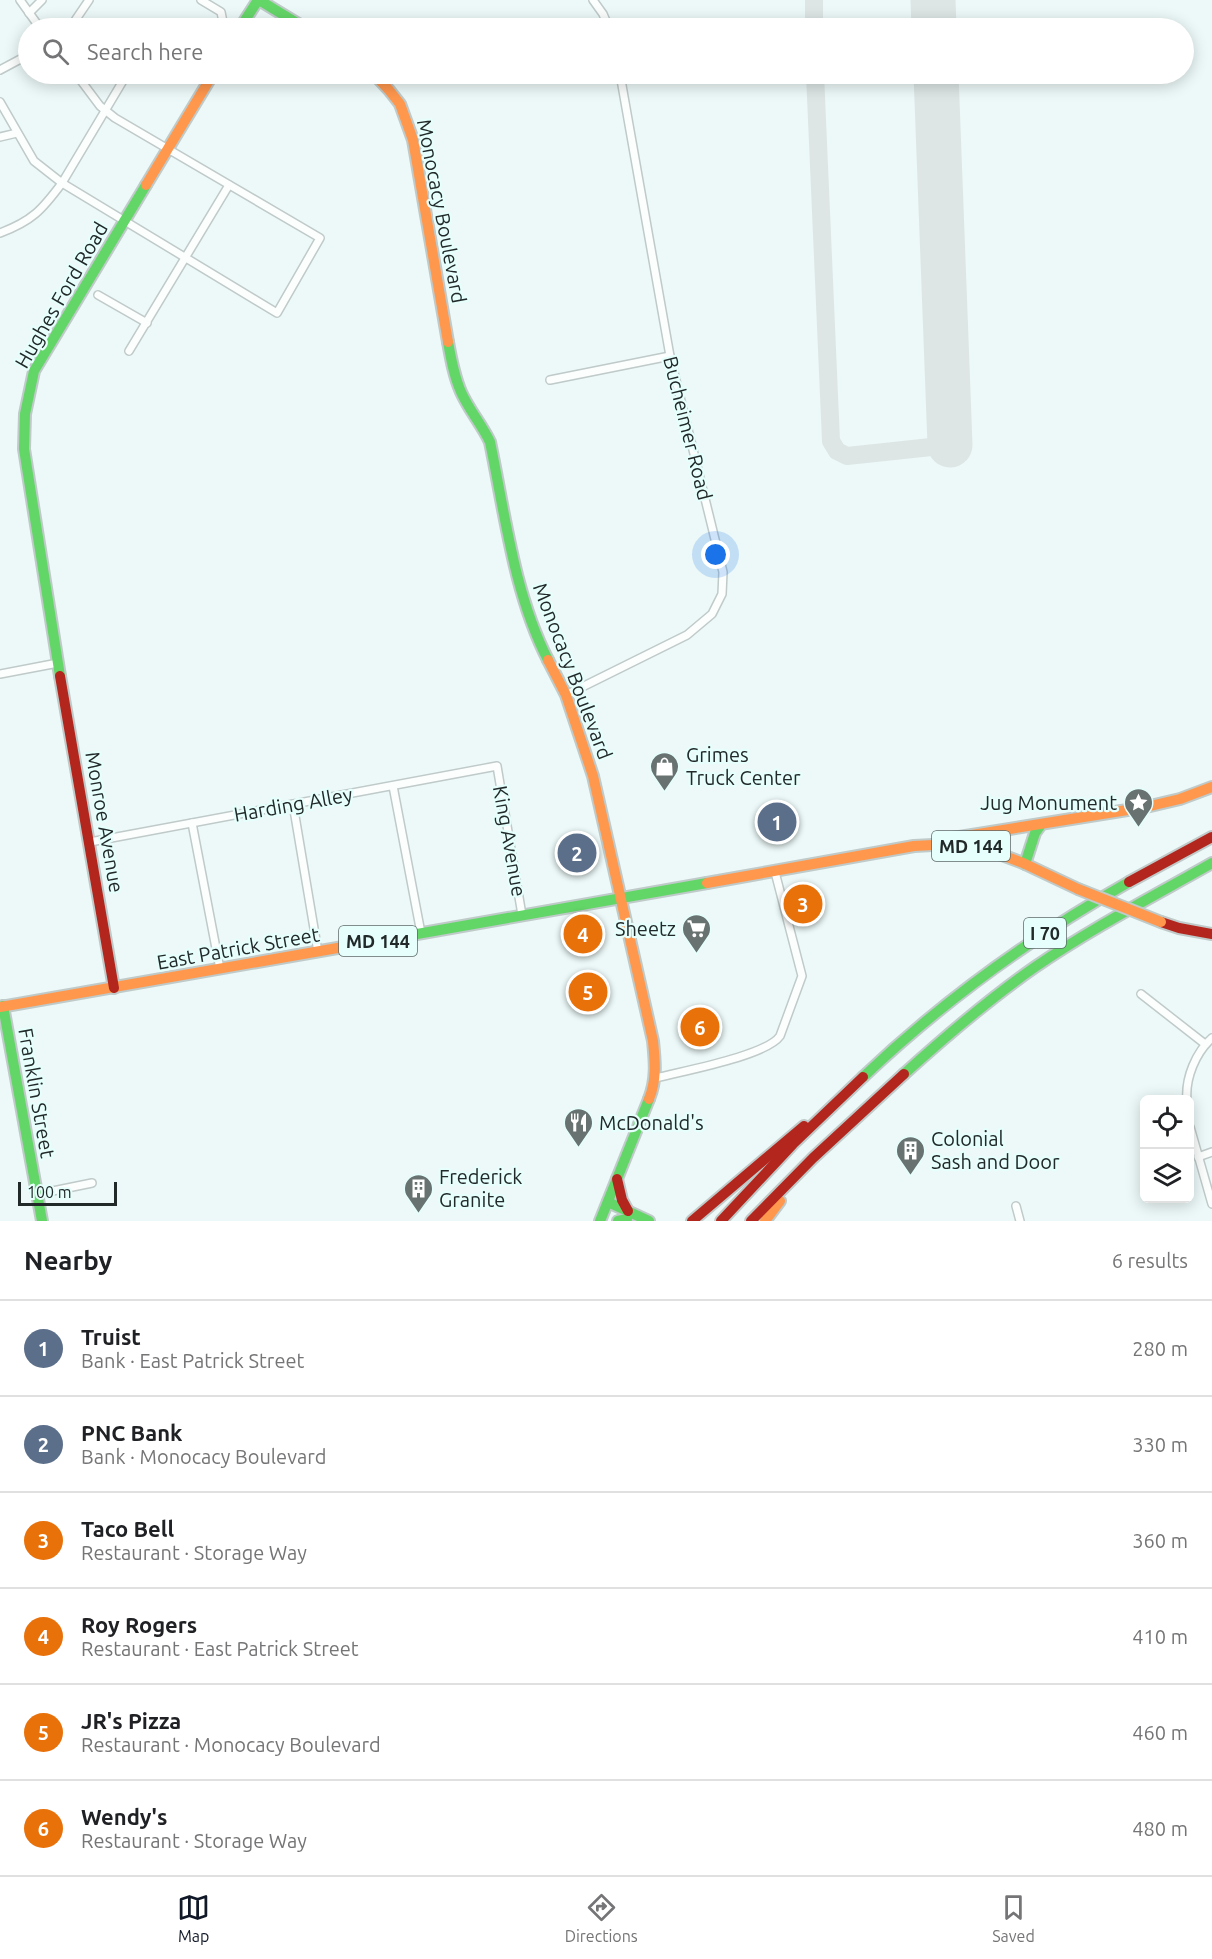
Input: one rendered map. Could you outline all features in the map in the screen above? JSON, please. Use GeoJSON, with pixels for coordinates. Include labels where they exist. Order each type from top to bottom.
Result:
{"type":"FeatureCollection","features":[{"type":"Feature","properties":{"kind":"main road"},"geometry":{"type":"LineString","coordinates":[[246,18],[258,0],[288,18]]}},
{"type":"Feature","properties":{"kind":"main road","name":"Hughes Ford Road"},"geometry":{"type":"LineString","coordinates":[[58,663],[24,449],[25,414],[34,371],[207,84]]}},
{"type":"Feature","properties":{"kind":"main road","name":"Monocacy Boulevard"},"geometry":{"type":"LineString","coordinates":[[386,84],[405,111],[413,140],[453,369],[462,394],[490,442],[523,600],[538,641],[566,695],[593,776],[653,1041],[656,1077],[647,1107],[604,1211]]}},
{"type":"Feature","properties":{"kind":"main road","name":"Monroe Avenue"},"geometry":{"type":"LineString","coordinates":[[58,663],[114,988]]}},
{"type":"Feature","properties":{"kind":"main road"},"geometry":{"type":"LineString","coordinates":[[914,846],[1172,802],[1197,795],[1212,787]]}},
{"type":"Feature","properties":{"kind":"main road"},"geometry":{"type":"LineString","coordinates":[[1025,864],[1035,832],[1040,826]]}},
{"type":"Feature","properties":{"kind":"main road","name":"I 70"},"geometry":{"type":"LineString","coordinates":[[721,1221],[848,1092],[949,1002],[1002,962],[1105,895],[1212,837]]}},
{"type":"Feature","properties":{"kind":"main road","name":"East Patrick Street"},"geometry":{"type":"LineString","coordinates":[[1,1006],[914,846],[965,845],[990,851],[1161,922],[1212,934]]}},
{"type":"Feature","properties":{"kind":"main road","name":"I 70"},"geometry":{"type":"LineString","coordinates":[[751,1221],[802,1169],[936,1045],[1015,982],[1087,935],[1212,863]]}},
{"type":"Feature","properties":{"kind":"main road","name":"Franklin Street"},"geometry":{"type":"LineString","coordinates":[[1,1006],[42,1221]]}},
{"type":"Feature","properties":{"kind":"main road"},"geometry":{"type":"LineString","coordinates":[[692,1221],[780,1144],[848,1092]]}},
{"type":"Feature","properties":{"kind":"main road"},"geometry":{"type":"LineString","coordinates":[[765,1221],[802,1169]]}},
{"type":"Feature","properties":{"kind":"main road"},"geometry":{"type":"LineString","coordinates":[[617,1179],[626,1218]]}},
{"type":"Feature","properties":{"kind":"main road"},"geometry":{"type":"LineString","coordinates":[[604,1211],[626,1218],[649,1221]]}},
{"type":"Feature","properties":{"kind":"street"},"geometry":{"type":"LineString","coordinates":[[20,0],[33,18]]}},
{"type":"Feature","properties":{"kind":"street"},"geometry":{"type":"LineString","coordinates":[[29,13],[42,0]]}},
{"type":"Feature","properties":{"kind":"street"},"geometry":{"type":"LineString","coordinates":[[76,18],[88,0]]}},
{"type":"Feature","properties":{"kind":"street"},"geometry":{"type":"LineString","coordinates":[[201,0],[221,12],[222,18]]}},
{"type":"Feature","properties":{"kind":"street"},"geometry":{"type":"LineString","coordinates":[[593,0],[605,18]]}},
{"type":"Feature","properties":{"kind":"street"},"geometry":{"type":"LineString","coordinates":[[0,70],[18,60]]}},
{"type":"Feature","properties":{"kind":"street"},"geometry":{"type":"LineString","coordinates":[[0,102],[34,161],[62,183],[277,313],[320,238],[115,118],[105,110],[84,84]]}},
{"type":"Feature","properties":{"kind":"street"},"geometry":{"type":"LineString","coordinates":[[0,232],[21,225],[44,208],[62,183],[122,84]]}},
{"type":"Feature","properties":{"kind":"street","name":"Bucheimer Road"},"geometry":{"type":"LineString","coordinates":[[566,695],[687,635],[712,614],[722,594],[723,572],[670,356],[622,84]]}},
{"type":"Feature","properties":{"kind":"street"},"geometry":{"type":"LineString","coordinates":[[0,137],[16,133]]}},
{"type":"Feature","properties":{"kind":"street"},"geometry":{"type":"LineString","coordinates":[[129,351],[229,184]]}},
{"type":"Feature","properties":{"kind":"street"},"geometry":{"type":"LineString","coordinates":[[98,295],[147,322]]}},
{"type":"Feature","properties":{"kind":"street"},"geometry":{"type":"LineString","coordinates":[[550,380],[670,356]]}},
{"type":"Feature","properties":{"kind":"street"},"geometry":{"type":"LineString","coordinates":[[0,674],[58,663]]}},
{"type":"Feature","properties":{"kind":"street","name":"Harding Alley"},"geometry":{"type":"LineString","coordinates":[[90,842],[497,766]]}},
{"type":"Feature","properties":{"kind":"street","name":"King Avenue"},"geometry":{"type":"LineString","coordinates":[[497,766],[522,915]]}},
{"type":"Feature","properties":{"kind":"street"},"geometry":{"type":"LineString","coordinates":[[393,786],[421,933]]}},
{"type":"Feature","properties":{"kind":"street"},"geometry":{"type":"LineString","coordinates":[[293,804],[318,952]]}},
{"type":"Feature","properties":{"kind":"street"},"geometry":{"type":"LineString","coordinates":[[192,823],[220,969]]}},
{"type":"Feature","properties":{"kind":"street"},"geometry":{"type":"LineString","coordinates":[[656,1077],[767,1047],[776,1042],[780,1036],[802,976],[775,872]]}},
{"type":"Feature","properties":{"kind":"street"},"geometry":{"type":"LineString","coordinates":[[1141,994],[1205,1044]]}},
{"type":"Feature","properties":{"kind":"street"},"geometry":{"type":"LineString","coordinates":[[1187,1095],[1194,1064],[1205,1044],[1212,1038]]}},
{"type":"Feature","properties":{"kind":"street"},"geometry":{"type":"LineString","coordinates":[[1194,1142],[1212,1204]]}},
{"type":"Feature","properties":{"kind":"street"},"geometry":{"type":"LineString","coordinates":[[1198,1156],[1212,1152]]}},
{"type":"Feature","properties":{"kind":"street"},"geometry":{"type":"LineString","coordinates":[[38,1194],[92,1183]]}},
{"type":"Feature","properties":{"kind":"street"},"geometry":{"type":"LineString","coordinates":[[1016,1206],[1020,1221]]}},
{"type":"Feature","properties":{"kind":"taxiway"},"geometry":{"type":"LineString","coordinates":[[814,0],[814,18]]}},
{"type":"Feature","properties":{"kind":"taxiway"},"geometry":{"type":"LineString","coordinates":[[815,84],[831,441],[837,451],[847,456],[950,445]]}},
{"type":"Feature","properties":{"kind":"runway"},"geometry":{"type":"LineString","coordinates":[[933,0],[934,18]]}},
{"type":"Feature","properties":{"kind":"runway"},"geometry":{"type":"LineString","coordinates":[[936,84],[950,445]]}},
{"type":"Feature","properties":{"kind":"traffic: fast"},"geometry":{"type":"LineString","coordinates":[[246,18],[258,0]]}},
{"type":"Feature","properties":{"kind":"traffic: fast"},"geometry":{"type":"LineString","coordinates":[[259,0],[289,18]]}},
{"type":"Feature","properties":{"kind":"traffic: fast"},"geometry":{"type":"LineString","coordinates":[[60,676],[24,449],[25,414],[34,371],[146,185]]}},
{"type":"Feature","properties":{"kind":"traffic: fast"},"geometry":{"type":"LineString","coordinates":[[448,342],[461,392],[490,442],[519,581],[536,635],[548,660]]}},
{"type":"Feature","properties":{"kind":"traffic: fast"},"geometry":{"type":"LineString","coordinates":[[1025,864],[1035,833],[1040,826]]}},
{"type":"Feature","properties":{"kind":"traffic: fast"},"geometry":{"type":"LineString","coordinates":[[904,1074],[968,1018],[1035,967],[1100,926],[1212,863]]}},
{"type":"Feature","properties":{"kind":"traffic: fast"},"geometry":{"type":"LineString","coordinates":[[863,1077],[925,1022],[990,971],[1058,925],[1129,882]]}},
{"type":"Feature","properties":{"kind":"traffic: fast"},"geometry":{"type":"LineString","coordinates":[[366,943],[707,883]]}},
{"type":"Feature","properties":{"kind":"traffic: fast"},"geometry":{"type":"LineString","coordinates":[[3,1006],[42,1221]]}},
{"type":"Feature","properties":{"kind":"traffic: fast"},"geometry":{"type":"LineString","coordinates":[[600,1221],[649,1099]]}},
{"type":"Feature","properties":{"kind":"traffic: fast"},"geometry":{"type":"LineString","coordinates":[[608,1202],[649,1221]]}},
{"type":"Feature","properties":{"kind":"traffic: fast"},"geometry":{"type":"LineString","coordinates":[[618,1221],[627,1219]]}},
{"type":"Feature","properties":{"kind":"traffic: slow"},"geometry":{"type":"LineString","coordinates":[[146,185],[207,84]]}},
{"type":"Feature","properties":{"kind":"traffic: slow"},"geometry":{"type":"LineString","coordinates":[[383,84],[400,104],[413,140],[448,342]]}},
{"type":"Feature","properties":{"kind":"traffic: slow"},"geometry":{"type":"LineString","coordinates":[[548,660],[566,695],[593,776],[653,1041],[655,1063],[652,1092],[649,1099]]}},
{"type":"Feature","properties":{"kind":"traffic: slow"},"geometry":{"type":"LineString","coordinates":[[947,839],[1146,807],[1180,799],[1212,787]]}},
{"type":"Feature","properties":{"kind":"traffic: slow"},"geometry":{"type":"LineString","coordinates":[[707,883],[914,846],[952,844],[994,852],[1078,889]]}},
{"type":"Feature","properties":{"kind":"traffic: slow"},"geometry":{"type":"LineString","coordinates":[[1078,889],[1161,922]]}},
{"type":"Feature","properties":{"kind":"traffic: slow"},"geometry":{"type":"LineString","coordinates":[[0,1007],[366,943]]}},
{"type":"Feature","properties":{"kind":"traffic: slow"},"geometry":{"type":"LineString","coordinates":[[765,1221],[780,1201]]}},
{"type":"Feature","properties":{"kind":"traffic: jam"},"geometry":{"type":"LineString","coordinates":[[60,676],[114,988]]}},
{"type":"Feature","properties":{"kind":"traffic: jam"},"geometry":{"type":"LineString","coordinates":[[1129,882],[1212,837]]}},
{"type":"Feature","properties":{"kind":"traffic: jam"},"geometry":{"type":"LineString","coordinates":[[1161,922],[1212,934]]}},
{"type":"Feature","properties":{"kind":"traffic: jam"},"geometry":{"type":"LineString","coordinates":[[751,1221],[813,1158],[904,1074]]}},
{"type":"Feature","properties":{"kind":"traffic: jam"},"geometry":{"type":"LineString","coordinates":[[721,1221],[793,1144],[863,1077]]}},
{"type":"Feature","properties":{"kind":"traffic: jam"},"geometry":{"type":"LineString","coordinates":[[692,1221],[804,1126]]}},
{"type":"Feature","properties":{"kind":"traffic: jam"},"geometry":{"type":"LineString","coordinates":[[617,1179],[622,1200],[628,1211]]}},
{"type":"Feature","properties":{"kind":"place","name":"Grimes Truck Center"},"geometry":{"type":"Point","coordinates":[665,792]}},
{"type":"Feature","properties":{"kind":"place","name":"Truist"},"geometry":{"type":"Point","coordinates":[777,822]}},
{"type":"Feature","properties":{"kind":"place","name":"Jug Monument"},"geometry":{"type":"Point","coordinates":[1138,828]}},
{"type":"Feature","properties":{"kind":"place","name":"PNC Bank"},"geometry":{"type":"Point","coordinates":[577,853]}},
{"type":"Feature","properties":{"kind":"place","name":"Taco Bell"},"geometry":{"type":"Point","coordinates":[803,904]}},
{"type":"Feature","properties":{"kind":"place","name":"Roy Rogers"},"geometry":{"type":"Point","coordinates":[583,934]}},
{"type":"Feature","properties":{"kind":"place","name":"Sheetz"},"geometry":{"type":"Point","coordinates":[697,954]}},
{"type":"Feature","properties":{"kind":"place","name":"JR's Pizza"},"geometry":{"type":"Point","coordinates":[588,992]}},
{"type":"Feature","properties":{"kind":"place","name":"Wendy's"},"geometry":{"type":"Point","coordinates":[700,1027]}},
{"type":"Feature","properties":{"kind":"place","name":"McDonald's"},"geometry":{"type":"Point","coordinates":[578,1148]}},
{"type":"Feature","properties":{"kind":"place","name":"Colonial Sash and Door"},"geometry":{"type":"Point","coordinates":[910,1176]}},
{"type":"Feature","properties":{"kind":"place","name":"Frederick Granite"},"geometry":{"type":"Point","coordinates":[418,1214]}}]}
